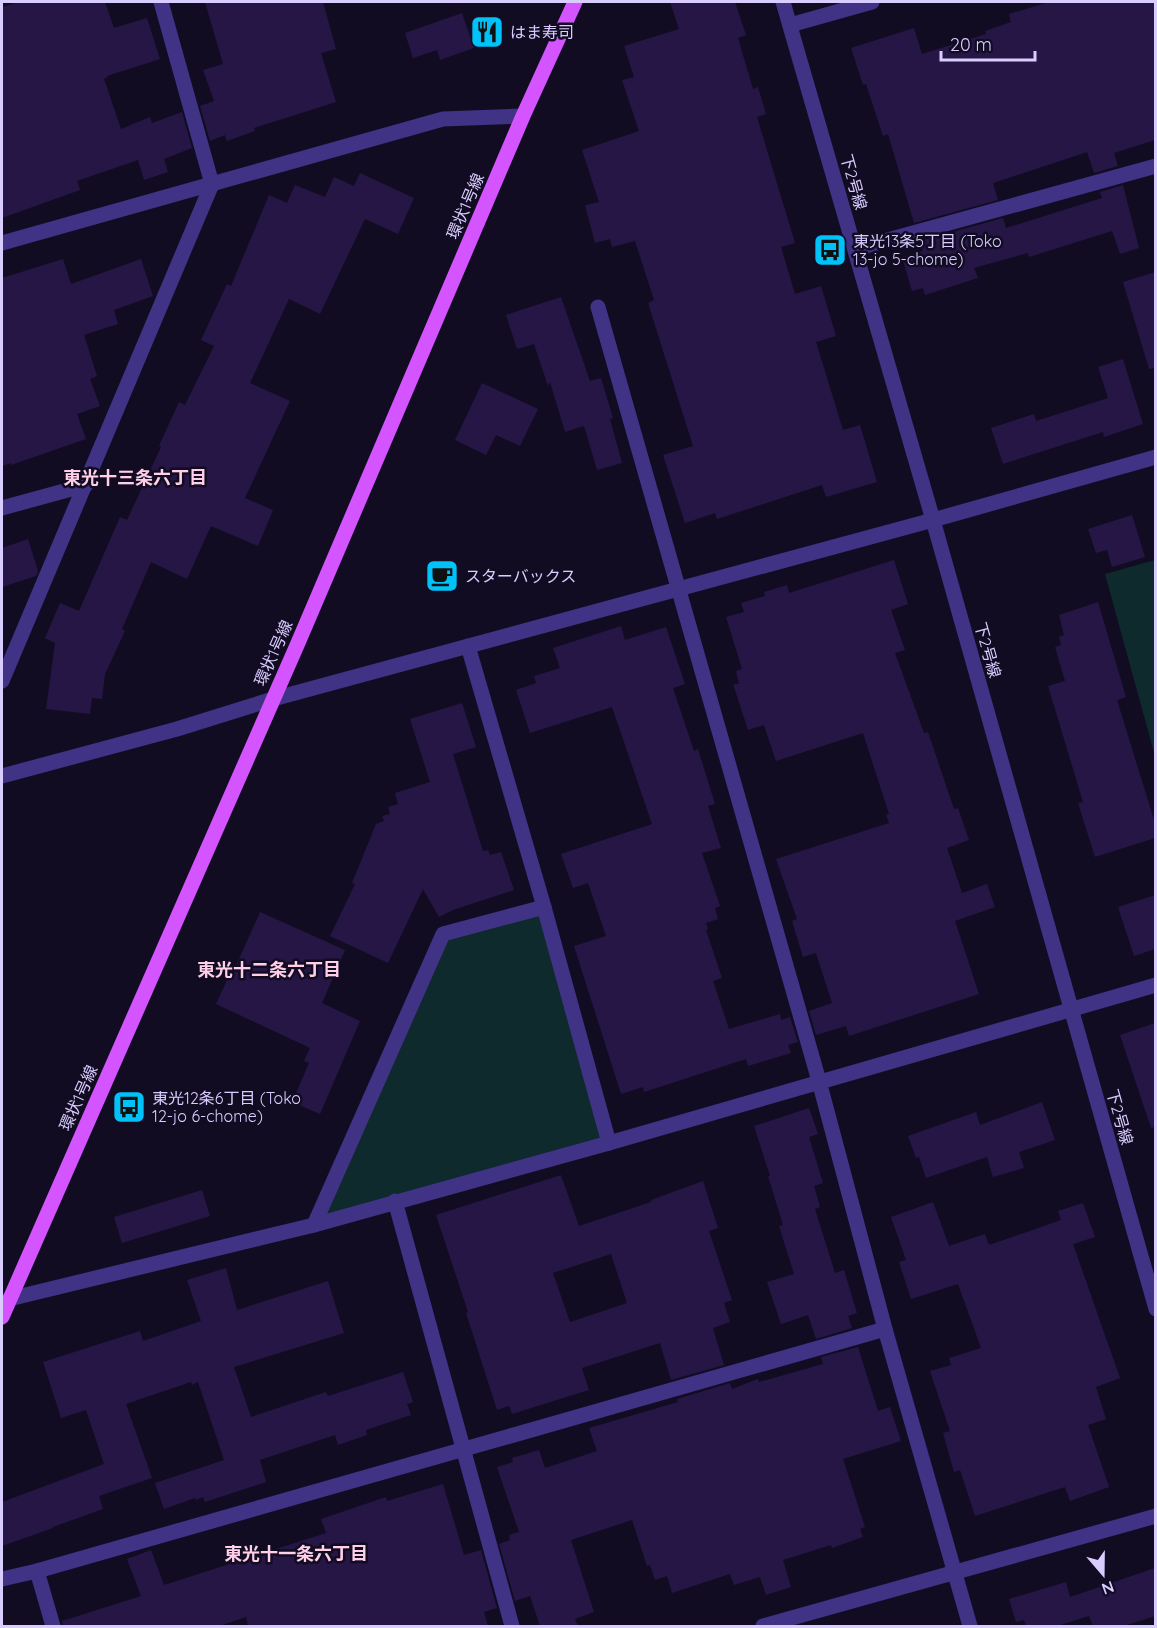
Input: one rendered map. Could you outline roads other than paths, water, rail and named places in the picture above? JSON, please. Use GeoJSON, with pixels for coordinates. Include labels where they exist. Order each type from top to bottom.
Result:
{"type":"FeatureCollection","features":[{"type":"Feature","properties":{"kind":"main road","name":"環状1号線"},"geometry":{"type":"LineString","coordinates":[[2,1317],[273,699],[523,116],[575,2]]}},
{"type":"Feature","properties":{"kind":"street"},"geometry":{"type":"LineString","coordinates":[[2,681],[212,184],[161,2]]}},
{"type":"Feature","properties":{"kind":"street","name":"下2号線"},"geometry":{"type":"LineString","coordinates":[[783,2],[933,520],[1155,1309]]}},
{"type":"Feature","properties":{"kind":"street"},"geometry":{"type":"LineString","coordinates":[[790,26],[872,2]]}},
{"type":"Feature","properties":{"kind":"street"},"geometry":{"type":"LineString","coordinates":[[2,243],[443,120],[523,116]]}},
{"type":"Feature","properties":{"kind":"street"},"geometry":{"type":"LineString","coordinates":[[855,249],[1155,166]]}},
{"type":"Feature","properties":{"kind":"street"},"geometry":{"type":"LineString","coordinates":[[598,307],[819,1081],[885,1329],[970,1626]]}},
{"type":"Feature","properties":{"kind":"street"},"geometry":{"type":"LineString","coordinates":[[2,776],[177,729],[273,699],[933,520],[1155,457]]}},
{"type":"Feature","properties":{"kind":"street"},"geometry":{"type":"LineString","coordinates":[[2,508],[86,485]]}},
{"type":"Feature","properties":{"kind":"street"},"geometry":{"type":"LineString","coordinates":[[468,646],[544,907],[609,1143]]}},
{"type":"Feature","properties":{"kind":"street"},"geometry":{"type":"LineString","coordinates":[[314,1225],[443,934],[544,907]]}},
{"type":"Feature","properties":{"kind":"street"},"geometry":{"type":"LineString","coordinates":[[9,1299],[314,1225],[1155,986]]}},
{"type":"Feature","properties":{"kind":"street"},"geometry":{"type":"LineString","coordinates":[[395,1202],[512,1626]]}},
{"type":"Feature","properties":{"kind":"street"},"geometry":{"type":"LineString","coordinates":[[2,1579],[37,1571],[885,1329]]}},
{"type":"Feature","properties":{"kind":"street"},"geometry":{"type":"LineString","coordinates":[[763,1626],[1155,1516]]}},
{"type":"Feature","properties":{"kind":"street"},"geometry":{"type":"LineString","coordinates":[[37,1571],[53,1626]]}},
{"type":"Feature","properties":{"kind":"place","name":"はま寿司"},"geometry":{"type":"Point","coordinates":[487,32]}},
{"type":"Feature","properties":{"kind":"place","name":"東光13条5丁目 (Toko 13-jo 5-chome)"},"geometry":{"type":"Point","coordinates":[830,250]}},
{"type":"Feature","properties":{"kind":"place","name":"スターバックス"},"geometry":{"type":"Point","coordinates":[442,576]}},
{"type":"Feature","properties":{"kind":"place","name":"東光12条6丁目 (Toko 12-jo 6-chome)"},"geometry":{"type":"Point","coordinates":[129,1107]}},
{"type":"Feature","properties":{"kind":"district","name":"東光十三条六丁目"},"geometry":{"type":"Point","coordinates":[135,478]}},
{"type":"Feature","properties":{"kind":"district","name":"東光十二条六丁目"},"geometry":{"type":"Point","coordinates":[269,970]}},
{"type":"Feature","properties":{"kind":"district","name":"東光十一条六丁目"},"geometry":{"type":"Point","coordinates":[296,1554]}}]}
